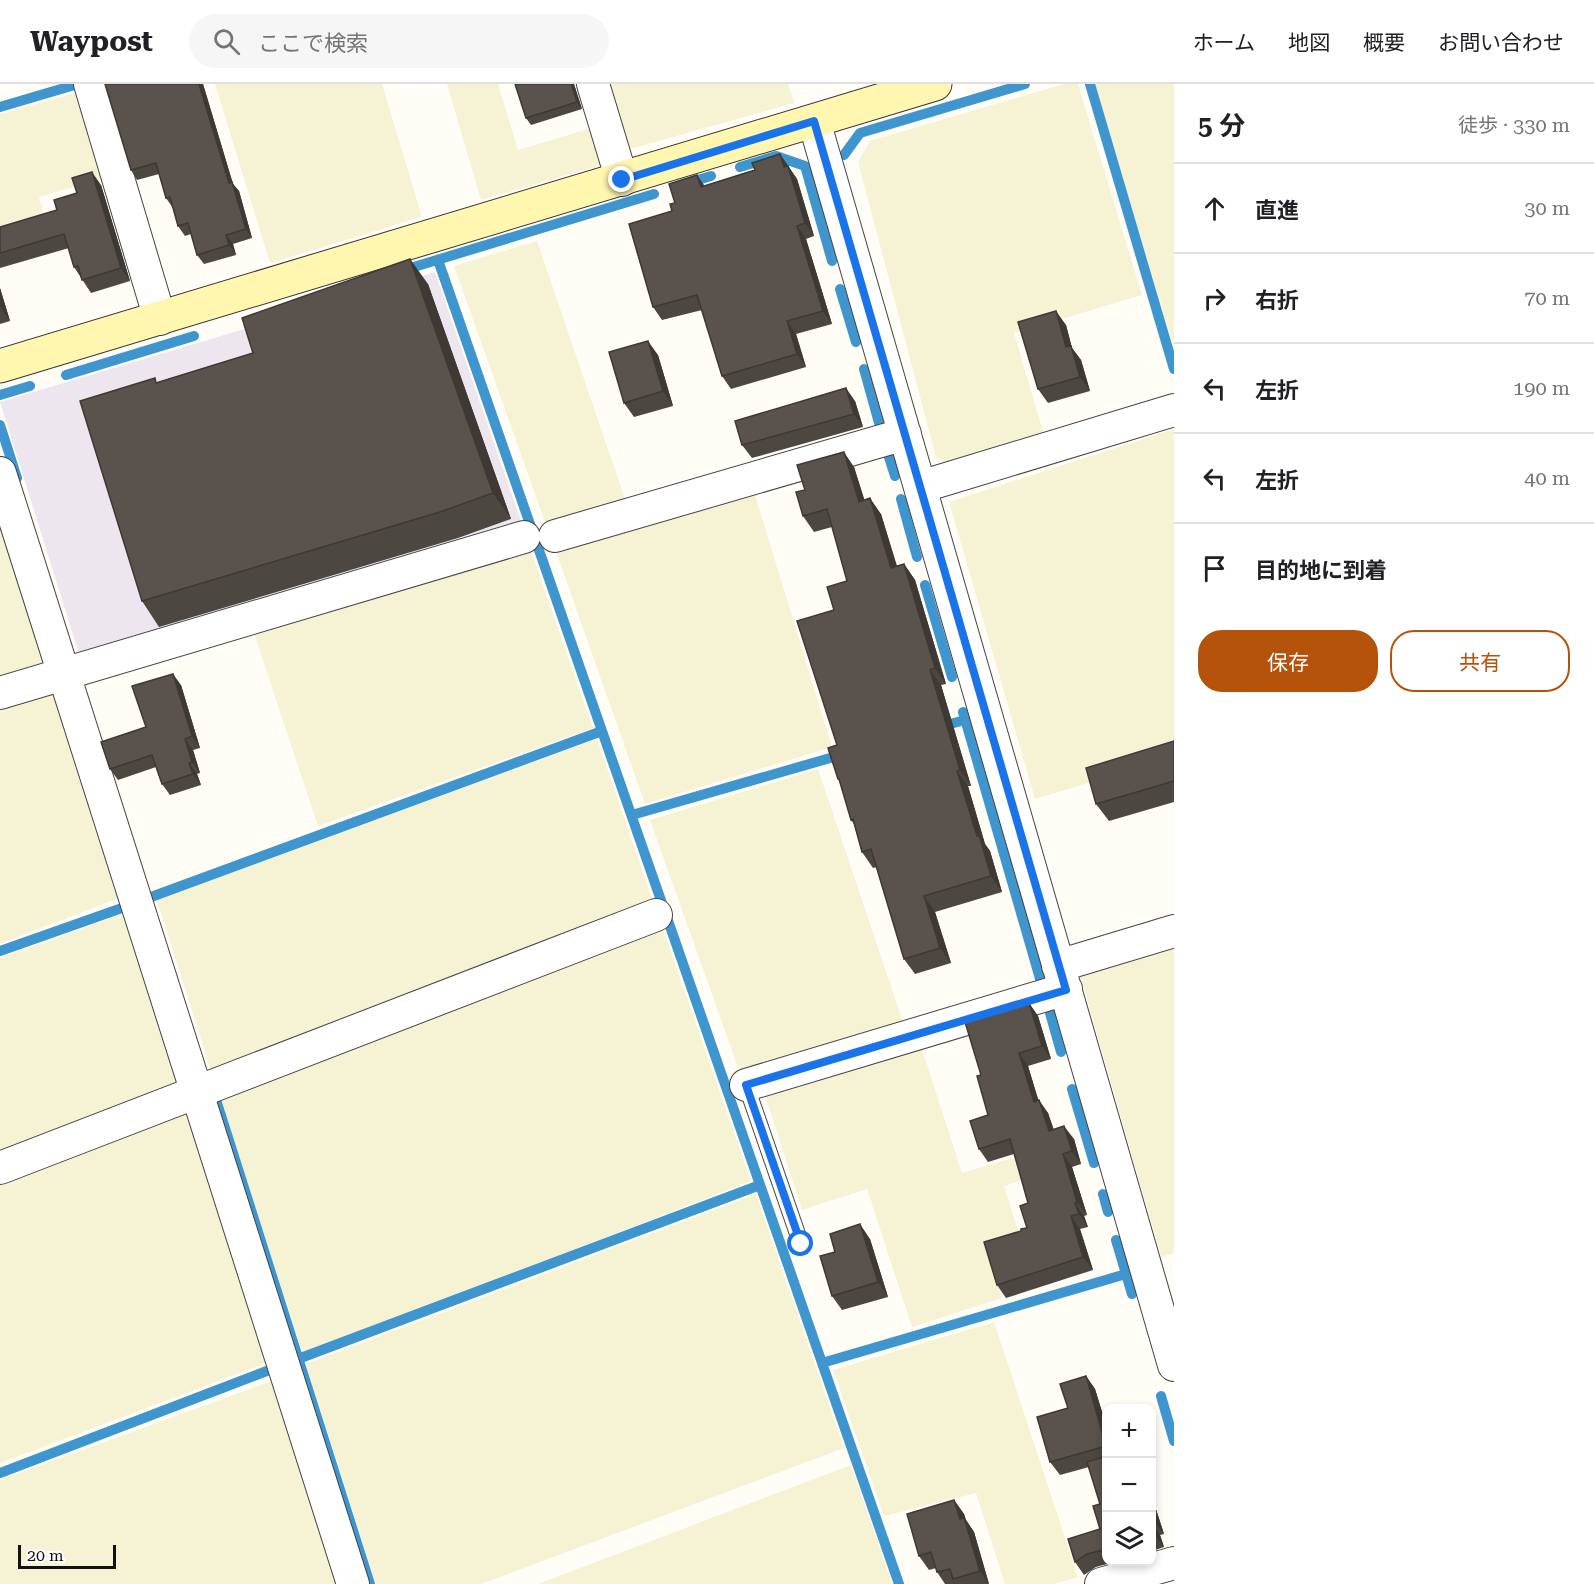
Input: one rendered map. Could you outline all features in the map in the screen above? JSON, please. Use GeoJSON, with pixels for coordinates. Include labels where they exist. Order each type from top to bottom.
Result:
{"type":"FeatureCollection","features":[{"type":"Feature","properties":{"kind":"street"},"geometry":{"type":"LineString","coordinates":[[90,84],[160,319]]}},
{"type":"Feature","properties":{"kind":"street"},"geometry":{"type":"LineString","coordinates":[[592,84],[622,180]]}},
{"type":"Feature","properties":{"kind":"street"},"geometry":{"type":"LineString","coordinates":[[0,366],[814,121],[887,91],[935,84]]}},
{"type":"Feature","properties":{"kind":"street"},"geometry":{"type":"LineString","coordinates":[[814,121],[1174,1365]]}},
{"type":"Feature","properties":{"kind":"street"},"geometry":{"type":"LineString","coordinates":[[920,487],[1174,410]]}},
{"type":"Feature","properties":{"kind":"street"},"geometry":{"type":"LineString","coordinates":[[555,536],[905,434]]}},
{"type":"Feature","properties":{"kind":"street"},"geometry":{"type":"LineString","coordinates":[[0,473],[353,1584]]}},
{"type":"Feature","properties":{"kind":"street"},"geometry":{"type":"LineString","coordinates":[[0,693],[524,537]]}},
{"type":"Feature","properties":{"kind":"street"},"geometry":{"type":"LineString","coordinates":[[0,1168],[656,915]]}},
{"type":"Feature","properties":{"kind":"street"},"geometry":{"type":"LineString","coordinates":[[746,1085],[1062,978],[1174,931]]}},
{"type":"Feature","properties":{"kind":"street"},"geometry":{"type":"LineString","coordinates":[[1101,1584],[1174,1563]]}},
{"type":"Feature","properties":{"kind":"lane"},"geometry":{"type":"LineString","coordinates":[[746,1085],[801,1244]]}},
{"type":"Feature","properties":{"kind":"shaded area"},"geometry":{"type":"Polygon","coordinates":[[[215,84],[382,84],[422,217],[270,263],[215,84]]]}},
{"type":"Feature","properties":{"kind":"shaded area"},"geometry":{"type":"Polygon","coordinates":[[[447,84],[498,84],[518,150],[595,127],[605,164],[481,200],[447,84]]]}},
{"type":"Feature","properties":{"kind":"shaded area"},"geometry":{"type":"Polygon","coordinates":[[[603,84],[788,84],[794,103],[623,151],[603,84]]]}},
{"type":"Feature","properties":{"kind":"shaded area"},"geometry":{"type":"Polygon","coordinates":[[[1064,84],[1078,84],[1142,295],[1014,333],[1045,438],[951,466],[936,457],[858,162],[870,141],[1064,84]]]}},
{"type":"Feature","properties":{"kind":"shaded area"},"geometry":{"type":"Polygon","coordinates":[[[1094,84],[1174,84],[1174,347],[1157,291],[1094,84]]]}},
{"type":"Feature","properties":{"kind":"shaded area"},"geometry":{"type":"Polygon","coordinates":[[[82,91],[107,177],[39,197],[47,226],[0,239],[0,114],[82,91]]]}},
{"type":"Feature","properties":{"kind":"shaded area"},"geometry":{"type":"Polygon","coordinates":[[[537,241],[626,502],[546,525],[454,266],[537,241]]]}},
{"type":"Feature","properties":{"kind":"shaded area"},"geometry":{"type":"Polygon","coordinates":[[[435,272],[523,527],[80,657],[0,402],[435,272]]]}},
{"type":"Feature","properties":{"kind":"shaded area"},"geometry":{"type":"Polygon","coordinates":[[[1174,429],[1174,757],[1035,799],[949,502],[1174,429]]]}},
{"type":"Feature","properties":{"kind":"shaded area"},"geometry":{"type":"Polygon","coordinates":[[[753,488],[832,747],[645,804],[554,546],[753,488]]]}},
{"type":"Feature","properties":{"kind":"shaded area"},"geometry":{"type":"Polygon","coordinates":[[[0,506],[47,666],[0,682],[0,506]]]}},
{"type":"Feature","properties":{"kind":"shaded area"},"geometry":{"type":"Polygon","coordinates":[[[529,545],[593,728],[318,826],[252,627],[529,545]]]}},
{"type":"Feature","properties":{"kind":"shaded area"},"geometry":{"type":"Polygon","coordinates":[[[52,685],[124,896],[0,944],[0,701],[52,685]]]}},
{"type":"Feature","properties":{"kind":"shaded area"},"geometry":{"type":"Polygon","coordinates":[[[597,739],[655,907],[212,1074],[157,900],[597,739]]]}},
{"type":"Feature","properties":{"kind":"shaded area"},"geometry":{"type":"Polygon","coordinates":[[[818,769],[904,1025],[740,1073],[650,820],[818,769]]]}},
{"type":"Feature","properties":{"kind":"shaded area"},"geometry":{"type":"Polygon","coordinates":[[[131,911],[182,1084],[0,1162],[0,958],[131,911]]]}},
{"type":"Feature","properties":{"kind":"shaded area"},"geometry":{"type":"Polygon","coordinates":[[[663,929],[751,1181],[303,1354],[220,1098],[663,929]]]}},
{"type":"Feature","properties":{"kind":"shaded area"},"geometry":{"type":"Polygon","coordinates":[[[1174,946],[1174,1253],[1161,1257],[1080,975],[1174,946]]]}},
{"type":"Feature","properties":{"kind":"shaded area"},"geometry":{"type":"Polygon","coordinates":[[[920,1043],[962,1173],[1046,1148],[1053,1170],[1004,1186],[1021,1240],[987,1252],[1002,1298],[912,1327],[867,1189],[802,1210],[763,1089],[920,1043]]]}},
{"type":"Feature","properties":{"kind":"shaded area"},"geometry":{"type":"Polygon","coordinates":[[[191,1110],[269,1362],[0,1463],[0,1179],[191,1110]]]}},
{"type":"Feature","properties":{"kind":"shaded area"},"geometry":{"type":"Polygon","coordinates":[[[756,1194],[844,1448],[481,1584],[376,1584],[306,1364],[756,1194]]]}},
{"type":"Feature","properties":{"kind":"shaded area"},"geometry":{"type":"Polygon","coordinates":[[[994,1322],[1078,1577],[1054,1584],[1005,1584],[976,1493],[884,1516],[833,1370],[994,1322]]]}},
{"type":"Feature","properties":{"kind":"shaded area"},"geometry":{"type":"Polygon","coordinates":[[[277,1379],[343,1584],[0,1584],[0,1480],[277,1379]]]}},
{"type":"Feature","properties":{"kind":"shaded area"},"geometry":{"type":"Polygon","coordinates":[[[851,1465],[892,1584],[538,1584],[851,1465]]]}},
{"type":"Feature","properties":{"kind":"building"},"geometry":{"type":"Polygon","coordinates":[[[105,84],[199,84],[229,183],[232,182],[246,229],[226,235],[229,245],[197,255],[188,223],[178,226],[170,197],[166,198],[156,163],[131,170],[105,84]]]}},
{"type":"Feature","properties":{"kind":"building"},"geometry":{"type":"Polygon","coordinates":[[[515,84],[571,84],[577,102],[526,118],[515,84]]]}},
{"type":"Feature","properties":{"kind":"building"},"geometry":{"type":"Polygon","coordinates":[[[780,154],[784,167],[788,166],[805,223],[797,226],[823,311],[787,321],[797,354],[722,376],[697,295],[653,307],[629,224],[672,211],[670,204],[675,203],[669,184],[697,175],[701,187],[755,170],[752,163],[780,154]]]}},
{"type":"Feature","properties":{"kind":"building"},"geometry":{"type":"Polygon","coordinates":[[[92,172],[121,268],[82,280],[78,266],[74,267],[64,234],[0,253],[0,227],[57,210],[54,200],[77,193],[72,178],[92,172]]]}},
{"type":"Feature","properties":{"kind":"building"},"geometry":{"type":"Polygon","coordinates":[[[410,259],[493,493],[440,512],[142,601],[80,401],[155,378],[156,383],[253,353],[242,318],[410,259]]]}},
{"type":"Feature","properties":{"kind":"building"},"geometry":{"type":"Polygon","coordinates":[[[1056,311],[1066,347],[1071,346],[1080,377],[1038,389],[1018,322],[1056,311]]]}},
{"type":"Feature","properties":{"kind":"building"},"geometry":{"type":"Polygon","coordinates":[[[648,341],[663,391],[624,403],[609,352],[648,341]]]}},
{"type":"Feature","properties":{"kind":"building"},"geometry":{"type":"Polygon","coordinates":[[[846,388],[854,414],[742,445],[735,421],[846,388]]]}},
{"type":"Feature","properties":{"kind":"building"},"geometry":{"type":"Polygon","coordinates":[[[844,452],[859,502],[870,498],[891,568],[904,564],[935,668],[930,670],[960,770],[957,771],[991,876],[924,896],[940,948],[904,959],[871,849],[862,852],[828,748],[837,745],[797,621],[834,610],[827,587],[847,581],[827,509],[803,516],[796,492],[805,490],[797,465],[844,452]]]}},
{"type":"Feature","properties":{"kind":"building"},"geometry":{"type":"Polygon","coordinates":[[[173,674],[192,736],[185,739],[193,774],[162,784],[152,755],[110,769],[101,742],[146,727],[132,686],[173,674]]]}},
{"type":"Feature","properties":{"kind":"building"},"geometry":{"type":"Polygon","coordinates":[[[1174,741],[1174,781],[1096,804],[1086,768],[1174,741]]]}},
{"type":"Feature","properties":{"kind":"building"},"geometry":{"type":"Polygon","coordinates":[[[1029,1003],[1042,1046],[1019,1053],[1034,1102],[1039,1100],[1049,1131],[1064,1126],[1072,1151],[1063,1154],[1077,1202],[1075,1203],[1079,1214],[1071,1216],[1083,1257],[997,1285],[984,1242],[1027,1228],[1020,1206],[1028,1203],[1010,1139],[979,1149],[970,1121],[988,1115],[977,1076],[981,1075],[965,1022],[1029,1003]]]}},
{"type":"Feature","properties":{"kind":"building"},"geometry":{"type":"Polygon","coordinates":[[[860,1224],[878,1282],[832,1296],[820,1256],[835,1252],[830,1234],[860,1224]]]}},
{"type":"Feature","properties":{"kind":"building"},"geometry":{"type":"Polygon","coordinates":[[[1086,1376],[1102,1432],[1102,1447],[1050,1462],[1037,1417],[1068,1408],[1060,1384],[1086,1376]]]}},
{"type":"Feature","properties":{"kind":"building"},"geometry":{"type":"Polygon","coordinates":[[[1102,1458],[1102,1550],[1087,1554],[1075,1562],[1068,1539],[1100,1529],[1093,1506],[1100,1504],[1087,1462],[1102,1458]]]}},
{"type":"Feature","properties":{"kind":"building"},"geometry":{"type":"Polygon","coordinates":[[[954,1500],[960,1519],[964,1518],[980,1571],[953,1579],[950,1569],[937,1572],[931,1552],[919,1556],[907,1514],[954,1500]]]}},
{"type":"Feature","properties":{"kind":"waterway"},"geometry":{"type":"LineString","coordinates":[[0,107],[78,84]]}},
{"type":"Feature","properties":{"kind":"waterway"},"geometry":{"type":"LineString","coordinates":[[844,155],[860,133],[1025,84]]}},
{"type":"Feature","properties":{"kind":"waterway"},"geometry":{"type":"LineString","coordinates":[[1090,84],[1174,369]]}},
{"type":"Feature","properties":{"kind":"waterway"},"geometry":{"type":"LineString","coordinates":[[740,167],[776,156],[805,166],[832,261]]}},
{"type":"Feature","properties":{"kind":"waterway"},"geometry":{"type":"LineString","coordinates":[[688,183],[711,176]]}},
{"type":"Feature","properties":{"kind":"waterway"},"geometry":{"type":"LineString","coordinates":[[404,270],[654,194]]}},
{"type":"Feature","properties":{"kind":"waterway"},"geometry":{"type":"LineString","coordinates":[[438,260],[899,1584]]}},
{"type":"Feature","properties":{"kind":"waterway"},"geometry":{"type":"LineString","coordinates":[[840,289],[856,342]]}},
{"type":"Feature","properties":{"kind":"waterway"},"geometry":{"type":"LineString","coordinates":[[66,375],[194,336]]}},
{"type":"Feature","properties":{"kind":"waterway"},"geometry":{"type":"LineString","coordinates":[[864,369],[879,423]]}},
{"type":"Feature","properties":{"kind":"waterway"},"geometry":{"type":"LineString","coordinates":[[0,395],[30,386]]}},
{"type":"Feature","properties":{"kind":"waterway"},"geometry":{"type":"LineString","coordinates":[[0,425],[17,478]]}},
{"type":"Feature","properties":{"kind":"waterway"},"geometry":{"type":"LineString","coordinates":[[887,451],[895,476]]}},
{"type":"Feature","properties":{"kind":"waterway"},"geometry":{"type":"LineString","coordinates":[[901,499],[917,557]]}},
{"type":"Feature","properties":{"kind":"waterway"},"geometry":{"type":"LineString","coordinates":[[925,585],[952,677]]}},
{"type":"Feature","properties":{"kind":"waterway"},"geometry":{"type":"LineString","coordinates":[[963,712],[1041,982]]}},
{"type":"Feature","properties":{"kind":"waterway"},"geometry":{"type":"LineString","coordinates":[[939,727],[965,720]]}},
{"type":"Feature","properties":{"kind":"waterway"},"geometry":{"type":"LineString","coordinates":[[151,897],[602,731]]}},
{"type":"Feature","properties":{"kind":"waterway"},"geometry":{"type":"LineString","coordinates":[[632,815],[844,754]]}},
{"type":"Feature","properties":{"kind":"waterway"},"geometry":{"type":"LineString","coordinates":[[0,951],[122,908]]}},
{"type":"Feature","properties":{"kind":"waterway"},"geometry":{"type":"LineString","coordinates":[[1050,1013],[1061,1052]]}},
{"type":"Feature","properties":{"kind":"waterway"},"geometry":{"type":"LineString","coordinates":[[1072,1089],[1094,1163]]}},
{"type":"Feature","properties":{"kind":"waterway"},"geometry":{"type":"LineString","coordinates":[[217,1103],[370,1584]]}},
{"type":"Feature","properties":{"kind":"waterway"},"geometry":{"type":"LineString","coordinates":[[298,1359],[760,1185]]}},
{"type":"Feature","properties":{"kind":"waterway"},"geometry":{"type":"LineString","coordinates":[[1103,1194],[1108,1212]]}},
{"type":"Feature","properties":{"kind":"waterway"},"geometry":{"type":"LineString","coordinates":[[1116,1240],[1132,1294]]}},
{"type":"Feature","properties":{"kind":"waterway"},"geometry":{"type":"LineString","coordinates":[[822,1363],[1126,1274]]}},
{"type":"Feature","properties":{"kind":"waterway"},"geometry":{"type":"LineString","coordinates":[[0,1473],[272,1369]]}},
{"type":"Feature","properties":{"kind":"waterway"},"geometry":{"type":"LineString","coordinates":[[1161,1396],[1174,1441]]}},
{"type":"Feature","properties":{"kind":"route"},"geometry":{"type":"LineString","coordinates":[[622,180],[814,121],[1066,990],[746,1085],[801,1244]]}}]}
